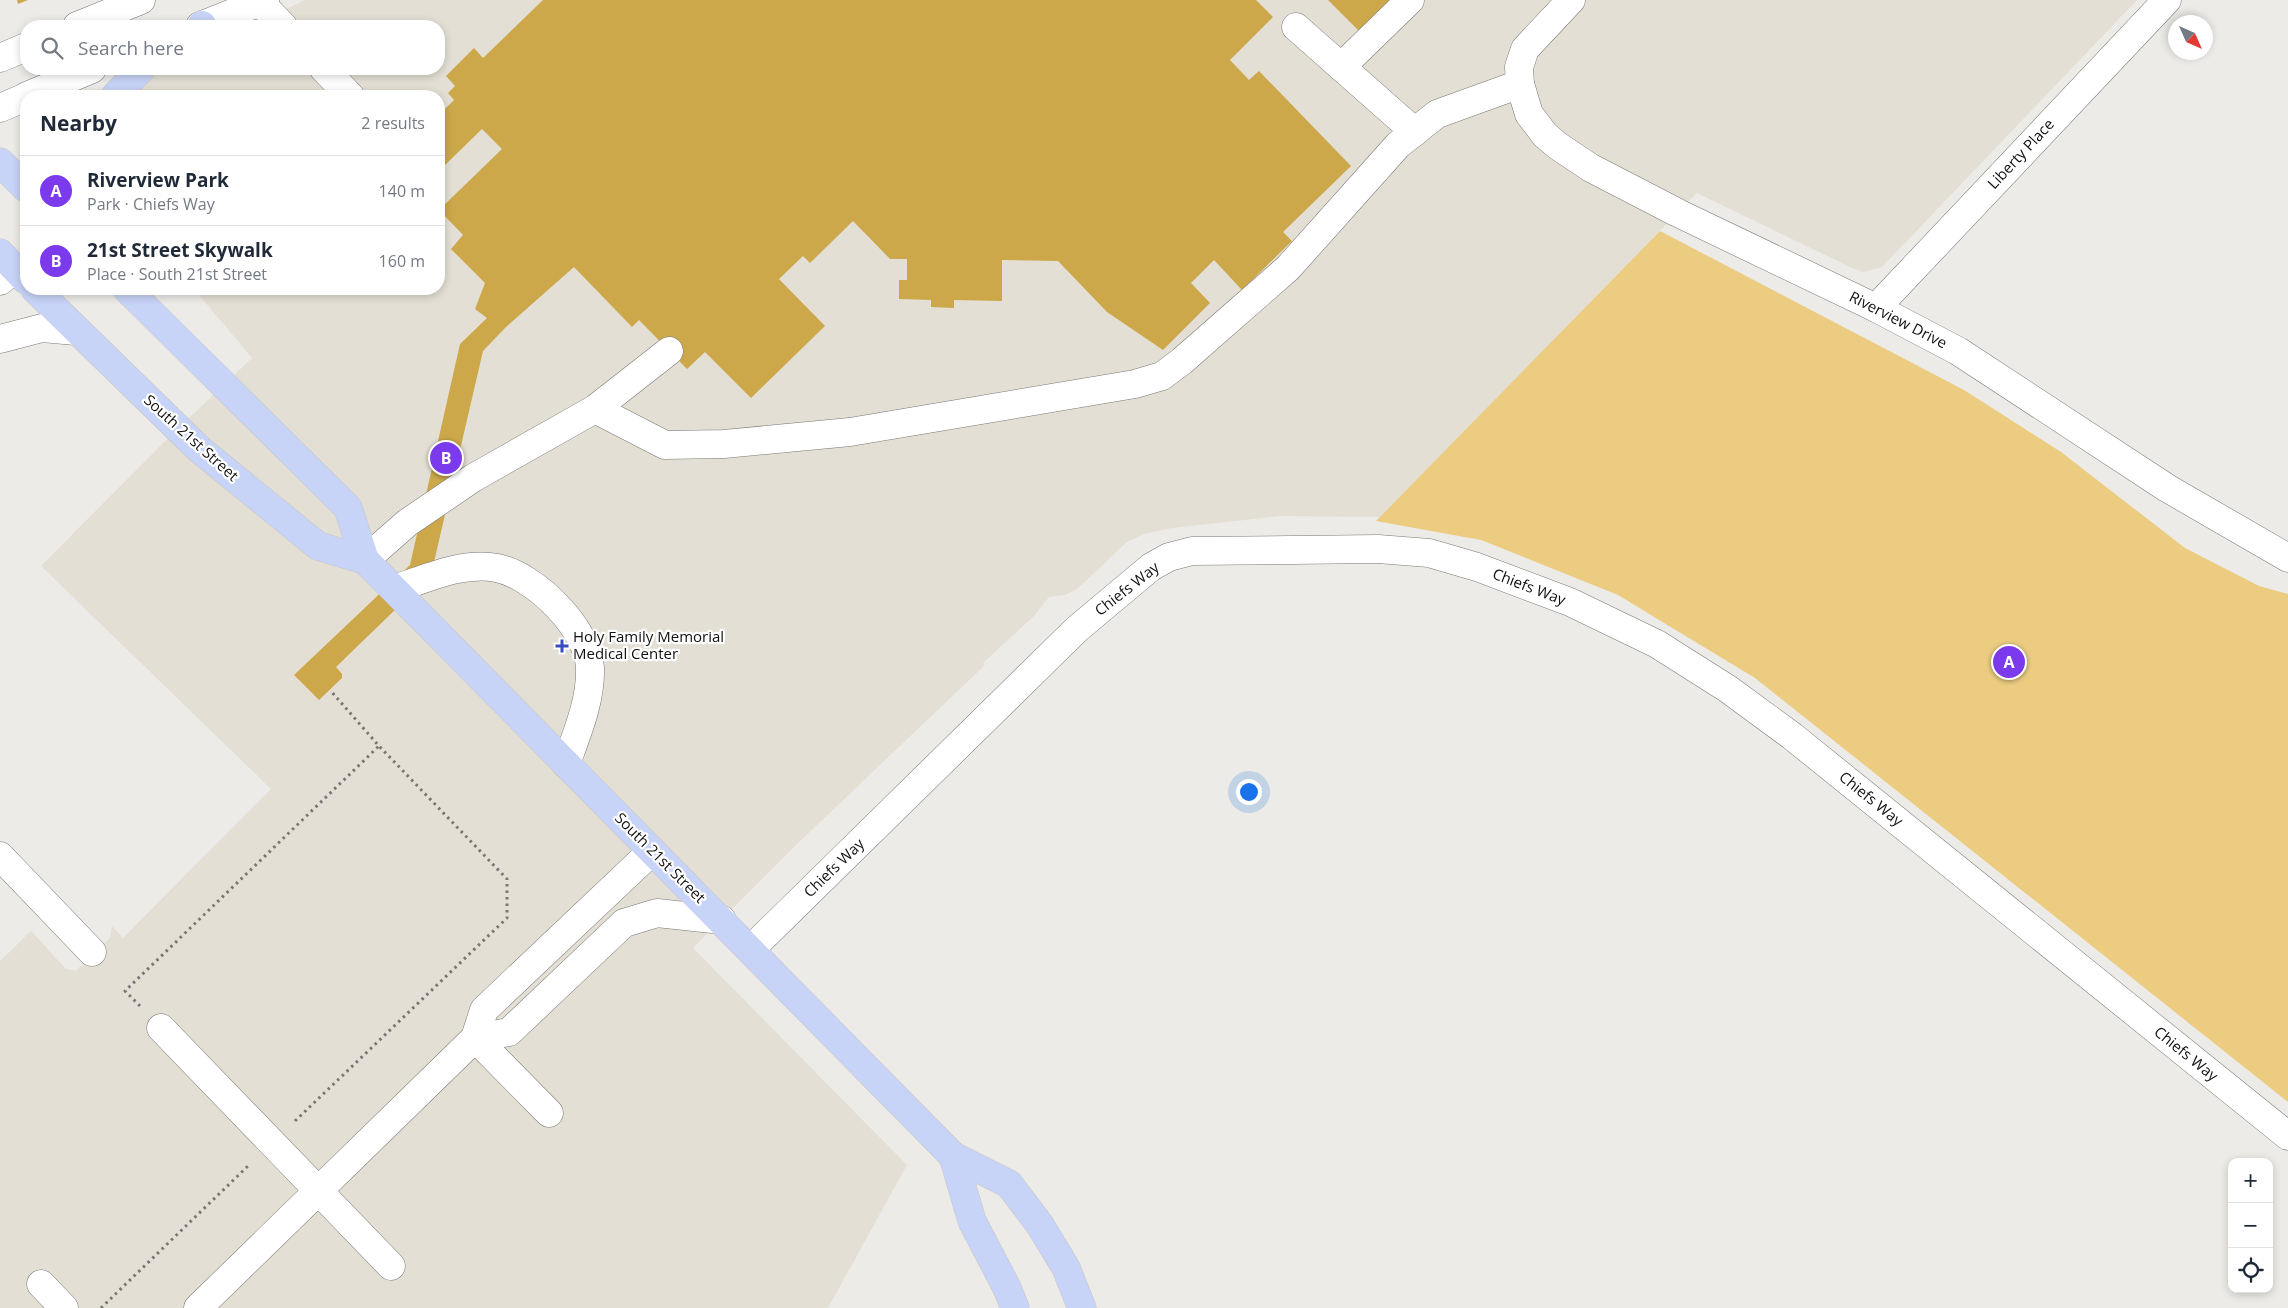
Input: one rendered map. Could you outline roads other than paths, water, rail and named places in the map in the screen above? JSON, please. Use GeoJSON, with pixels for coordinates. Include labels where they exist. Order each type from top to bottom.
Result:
{"type":"FeatureCollection","features":[{"type":"Feature","properties":{"kind":"main road"},"geometry":{"type":"LineString","coordinates":[[121,90],[135,75]]}},
{"type":"Feature","properties":{"kind":"main road"},"geometry":{"type":"LineString","coordinates":[[0,162],[20,182]]}},
{"type":"Feature","properties":{"kind":"main road","name":"South 21st Street"},"geometry":{"type":"LineString","coordinates":[[41,295],[199,449],[318,546],[365,560]]}},
{"type":"Feature","properties":{"kind":"main road","name":"South 21st Street"},"geometry":{"type":"LineString","coordinates":[[138,295],[348,508],[365,560],[751,949],[953,1156],[1008,1184],[1040,1225],[1066,1268],[1082,1308]]}},
{"type":"Feature","properties":{"kind":"main road","name":"South 21st Street"},"geometry":{"type":"LineString","coordinates":[[953,1156],[972,1220],[1007,1288],[1015,1308]]}},
{"type":"Feature","properties":{"kind":"street"},"geometry":{"type":"LineString","coordinates":[[92,20],[141,0]]}},
{"type":"Feature","properties":{"kind":"street"},"geometry":{"type":"LineString","coordinates":[[1341,67],[1410,0]]}},
{"type":"Feature","properties":{"kind":"street"},"geometry":{"type":"LineString","coordinates":[[595,409],[665,445],[724,444],[850,432],[1135,384],[1162,376],[1288,268],[1398,145],[1437,114],[1520,84],[1519,68],[1525,49],[1571,0]]}},
{"type":"Feature","properties":{"kind":"street","name":"Liberty Place"},"geometry":{"type":"LineString","coordinates":[[1876,308],[2167,0]]}},
{"type":"Feature","properties":{"kind":"street"},"geometry":{"type":"LineString","coordinates":[[215,20],[261,1],[278,20]]}},
{"type":"Feature","properties":{"kind":"street"},"geometry":{"type":"LineString","coordinates":[[1296,27],[1415,132]]}},
{"type":"Feature","properties":{"kind":"street"},"geometry":{"type":"LineString","coordinates":[[0,58],[20,50]]}},
{"type":"Feature","properties":{"kind":"street"},"geometry":{"type":"LineString","coordinates":[[41,90],[78,75]]}},
{"type":"Feature","properties":{"kind":"street"},"geometry":{"type":"LineString","coordinates":[[330,75],[344,90]]}},
{"type":"Feature","properties":{"kind":"street","name":"Riverview Drive"},"geometry":{"type":"LineString","coordinates":[[1520,84],[1529,114],[1545,135],[1570,156],[1678,213],[1876,308],[1958,351],[2167,488],[2288,558]]}},
{"type":"Feature","properties":{"kind":"street"},"geometry":{"type":"LineString","coordinates":[[0,108],[20,99]]}},
{"type":"Feature","properties":{"kind":"street"},"geometry":{"type":"LineString","coordinates":[[0,339],[42,328],[76,331]]}},
{"type":"Feature","properties":{"kind":"street"},"geometry":{"type":"LineString","coordinates":[[365,560],[407,523],[473,478],[595,409],[669,351]]}},
{"type":"Feature","properties":{"kind":"street","name":"Chiefs Way"},"geometry":{"type":"LineString","coordinates":[[751,949],[1077,629],[1151,567],[1169,557],[1192,551],[1378,549],[1428,553],[1477,567],[1570,602],[1657,644],[1728,689],[1792,736],[2288,1136]]}},
{"type":"Feature","properties":{"kind":"street"},"geometry":{"type":"LineString","coordinates":[[394,589],[452,570],[498,568],[525,581],[556,604],[577,628],[586,647],[590,668],[584,711],[566,764]]}},
{"type":"Feature","properties":{"kind":"street"},"geometry":{"type":"LineString","coordinates":[[198,1308],[475,1038],[484,1010],[652,851]]}},
{"type":"Feature","properties":{"kind":"street"},"geometry":{"type":"LineString","coordinates":[[0,856],[92,952]]}},
{"type":"Feature","properties":{"kind":"street"},"geometry":{"type":"LineString","coordinates":[[475,1038],[509,1032],[624,923],[657,913],[722,920]]}},
{"type":"Feature","properties":{"kind":"street"},"geometry":{"type":"LineString","coordinates":[[161,1028],[391,1266]]}},
{"type":"Feature","properties":{"kind":"street"},"geometry":{"type":"LineString","coordinates":[[475,1038],[549,1113]]}},
{"type":"Feature","properties":{"kind":"street"},"geometry":{"type":"LineString","coordinates":[[41,1284],[64,1308]]}},
{"type":"Feature","properties":{"kind":"place","name":"21st Street Skywalk"},"geometry":{"type":"Point","coordinates":[446,458]}},
{"type":"Feature","properties":{"kind":"place","name":"Holy Family Memorial Medical Center"},"geometry":{"type":"Point","coordinates":[562,646]}},
{"type":"Feature","properties":{"kind":"place","name":"Riverview Park"},"geometry":{"type":"Point","coordinates":[2009,662]}}]}
